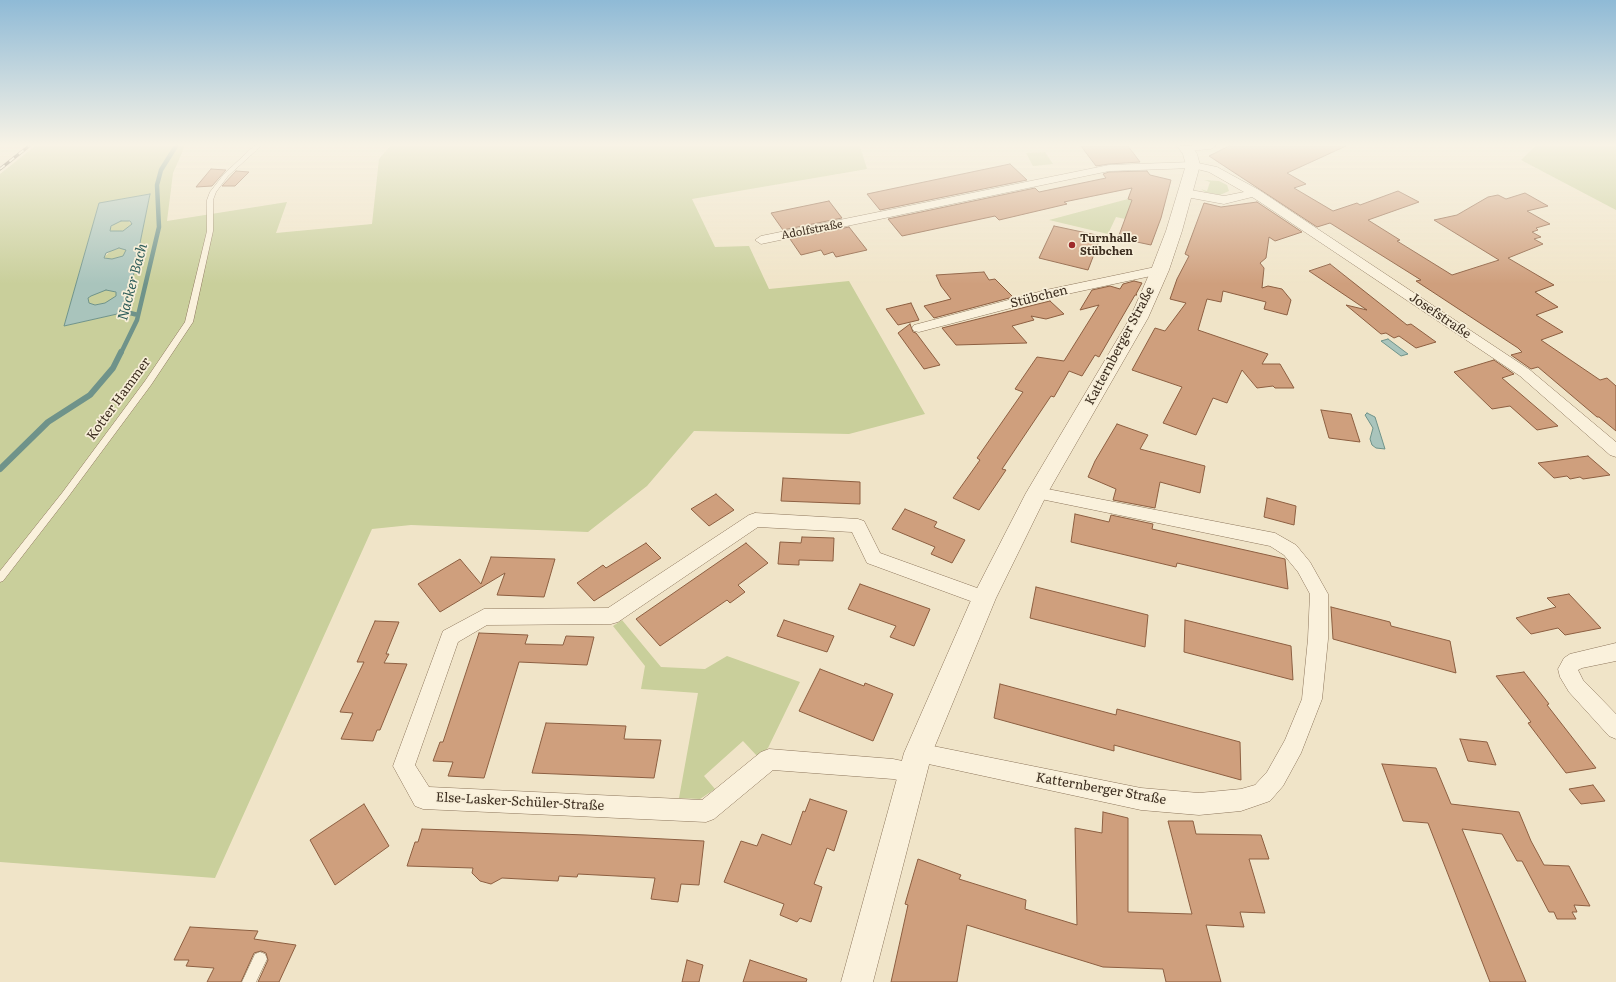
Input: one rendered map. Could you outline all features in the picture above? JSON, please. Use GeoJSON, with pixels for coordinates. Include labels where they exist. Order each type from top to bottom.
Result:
{"type":"FeatureCollection","features":[{"type":"Feature","properties":{"kind":"street","name":"Adolfstraße"},"geometry":{"type":"LineString","coordinates":[[761,240],[826,228],[997,192]]}},
{"type":"Feature","properties":{"kind":"street"},"geometry":{"type":"LineString","coordinates":[[1185,193],[1224,200],[1255,193]]}},
{"type":"Feature","properties":{"kind":"street","name":"Katternberger Straße"},"geometry":{"type":"LineString","coordinates":[[857,982],[915,763],[984,598],[1036,493],[1139,318],[1160,270],[1185,193]]}},
{"type":"Feature","properties":{"kind":"street","name":"Josefstraße"},"geometry":{"type":"LineString","coordinates":[[1255,193],[1525,373],[1616,450]]}},
{"type":"Feature","properties":{"kind":"street","name":"Stübchen"},"geometry":{"type":"LineString","coordinates":[[919,328],[1050,293],[1160,270]]}},
{"type":"Feature","properties":{"kind":"street","name":"Katternberger Straße"},"geometry":{"type":"LineString","coordinates":[[915,763],[1141,798],[1199,804],[1242,800],[1262,793],[1275,779],[1293,746],[1312,698],[1318,639],[1319,594],[1304,567],[1290,550],[1275,540],[1036,493]]}},
{"type":"Feature","properties":{"kind":"street","name":"Else-Lasker-Schüler-Straße"},"geometry":{"type":"LineString","coordinates":[[915,763],[893,769],[769,759],[706,811],[423,798],[404,766],[450,637],[484,617],[611,616],[755,520],[858,526],[874,558],[984,598]]}},
{"type":"Feature","properties":{"kind":"street"},"geometry":{"type":"LineString","coordinates":[[1616,652],[1577,660],[1571,664],[1568,669],[1570,677],[1576,686],[1616,728]]}},
{"type":"Feature","properties":{"kind":"lane","name":"Kotter Hammer"},"geometry":{"type":"LineString","coordinates":[[0,578],[65,495],[148,383],[189,322],[210,231],[210,200],[214,192]]}},
{"type":"Feature","properties":{"kind":"lane"},"geometry":{"type":"LineString","coordinates":[[249,982],[260,959]]}},
{"type":"Feature","properties":{"kind":"green space"},"geometry":{"type":"Polygon","coordinates":[[[0,192],[171,192],[167,221],[287,202],[276,233],[372,224],[375,192],[734,192],[692,199],[715,247],[749,246],[769,289],[849,281],[925,414],[849,434],[694,431],[647,486],[588,532],[411,525],[372,529],[215,878],[0,862],[0,192]],[[150,194],[99,203],[64,326],[126,312],[150,194]]]}},
{"type":"Feature","properties":{"kind":"green space"},"geometry":{"type":"Polygon","coordinates":[[[1205,192],[1227,192],[1220,195],[1205,192]]]}},
{"type":"Feature","properties":{"kind":"green space"},"geometry":{"type":"Polygon","coordinates":[[[1581,192],[1616,192],[1616,210],[1581,192]]]}},
{"type":"Feature","properties":{"kind":"green space"},"geometry":{"type":"Polygon","coordinates":[[[1128,199],[1164,207],[1158,226],[1116,217],[1108,234],[1049,220],[1128,199]]]}},
{"type":"Feature","properties":{"kind":"green space"},"geometry":{"type":"Polygon","coordinates":[[[121,221],[128,221],[132,224],[130,228],[119,232],[112,232],[109,229],[114,224],[121,221]]]}},
{"type":"Feature","properties":{"kind":"green space"},"geometry":{"type":"Polygon","coordinates":[[[122,248],[126,250],[123,256],[109,260],[104,257],[112,250],[122,248]]]}},
{"type":"Feature","properties":{"kind":"green space"},"geometry":{"type":"Polygon","coordinates":[[[102,290],[113,290],[117,294],[113,299],[105,303],[95,305],[89,303],[88,298],[102,290]]]}},
{"type":"Feature","properties":{"kind":"green space"},"geometry":{"type":"Polygon","coordinates":[[[622,620],[661,667],[705,669],[727,656],[800,682],[768,748],[758,757],[743,741],[704,776],[715,789],[700,799],[679,798],[698,693],[641,689],[645,666],[613,626],[622,620]]]}},
{"type":"Feature","properties":{"kind":"water"},"geometry":{"type":"Polygon","coordinates":[[[150,194],[126,312],[64,326],[99,203],[150,194]],[[121,221],[111,226],[110,231],[123,231],[132,224],[130,221],[121,221]],[[119,248],[106,253],[104,258],[112,259],[123,256],[126,250],[119,248]],[[106,290],[88,298],[89,303],[95,305],[105,303],[116,296],[116,292],[106,290]]]}},
{"type":"Feature","properties":{"kind":"water"},"geometry":{"type":"Polygon","coordinates":[[[1388,339],[1408,354],[1401,356],[1381,341],[1388,339]]]}},
{"type":"Feature","properties":{"kind":"water"},"geometry":{"type":"Polygon","coordinates":[[[1367,413],[1375,417],[1385,449],[1376,448],[1372,445],[1370,439],[1373,428],[1365,415],[1367,413]]]}},
{"type":"Feature","properties":{"kind":"building"},"geometry":{"type":"Polygon","coordinates":[[[877,192],[969,192],[880,210],[867,194],[877,192]]]}},
{"type":"Feature","properties":{"kind":"building"},"geometry":{"type":"Polygon","coordinates":[[[1017,192],[1113,192],[1064,202],[1067,204],[999,220],[995,216],[902,236],[888,219],[1017,192]]]}},
{"type":"Feature","properties":{"kind":"building"},"geometry":{"type":"Polygon","coordinates":[[[1131,192],[1168,192],[1161,218],[1151,245],[1118,238],[1132,200],[1128,199],[1131,192]]]}},
{"type":"Feature","properties":{"kind":"building"},"geometry":{"type":"Polygon","coordinates":[[[1263,192],[1300,192],[1333,211],[1357,203],[1360,205],[1396,192],[1400,192],[1419,202],[1368,220],[1400,240],[1397,241],[1452,275],[1499,260],[1434,220],[1457,215],[1488,197],[1498,195],[1506,199],[1525,193],[1548,206],[1527,211],[1550,224],[1536,228],[1538,230],[1532,232],[1541,237],[1534,239],[1543,244],[1508,258],[1554,285],[1535,292],[1558,307],[1536,315],[1563,332],[1541,340],[1600,380],[1607,378],[1616,386],[1616,431],[1597,417],[1538,367],[1531,369],[1511,355],[1522,352],[1518,348],[1416,281],[1421,280],[1330,223],[1317,227],[1263,192]]]}},
{"type":"Feature","properties":{"kind":"building"},"geometry":{"type":"Polygon","coordinates":[[[829,201],[842,218],[783,230],[771,213],[829,201]]]}},
{"type":"Feature","properties":{"kind":"building"},"geometry":{"type":"Polygon","coordinates":[[[1257,202],[1302,232],[1275,241],[1269,237],[1266,258],[1260,263],[1264,268],[1262,288],[1268,286],[1282,289],[1291,300],[1287,315],[1264,309],[1266,302],[1223,291],[1221,302],[1207,299],[1198,330],[1268,354],[1262,364],[1280,364],[1294,388],[1275,388],[1273,386],[1257,388],[1242,370],[1227,403],[1213,398],[1196,435],[1163,423],[1182,387],[1132,370],[1155,328],[1165,331],[1186,303],[1170,299],[1177,279],[1189,256],[1185,254],[1204,203],[1221,207],[1257,202]]]}},
{"type":"Feature","properties":{"kind":"building","name":"Turnhalle Stübchen"},"geometry":{"type":"Polygon","coordinates":[[[1054,226],[1101,236],[1088,270],[1039,258],[1054,226]]]}},
{"type":"Feature","properties":{"kind":"building"},"geometry":{"type":"Polygon","coordinates":[[[849,227],[867,250],[836,257],[833,252],[824,255],[821,250],[801,255],[790,239],[849,227]]]}},
{"type":"Feature","properties":{"kind":"building"},"geometry":{"type":"Polygon","coordinates":[[[1330,264],[1407,325],[1411,324],[1436,342],[1416,348],[1399,336],[1394,338],[1386,333],[1381,334],[1346,305],[1367,310],[1309,271],[1330,264]]]}},
{"type":"Feature","properties":{"kind":"building"},"geometry":{"type":"Polygon","coordinates":[[[984,272],[989,280],[995,279],[1013,297],[934,318],[924,306],[951,299],[941,286],[936,275],[984,272]]]}},
{"type":"Feature","properties":{"kind":"building"},"geometry":{"type":"Polygon","coordinates":[[[1134,281],[1142,283],[1136,294],[1137,295],[1135,295],[1099,357],[1095,355],[1082,376],[1069,371],[1054,397],[1051,396],[1002,469],[1006,470],[979,510],[953,498],[980,460],[977,458],[1023,392],[1015,389],[1037,357],[1064,361],[1099,305],[1080,310],[1092,290],[1110,286],[1120,289],[1123,284],[1134,281]]]}},
{"type":"Feature","properties":{"kind":"building"},"geometry":{"type":"Polygon","coordinates":[[[1050,301],[1064,314],[1046,319],[1031,316],[1034,320],[1012,326],[1027,343],[956,345],[942,328],[1050,301]]]}},
{"type":"Feature","properties":{"kind":"building"},"geometry":{"type":"Polygon","coordinates":[[[911,303],[919,320],[898,325],[886,309],[911,303]]]}},
{"type":"Feature","properties":{"kind":"building"},"geometry":{"type":"Polygon","coordinates":[[[910,324],[913,332],[916,333],[940,365],[924,369],[898,333],[910,324]]]}},
{"type":"Feature","properties":{"kind":"building"},"geometry":{"type":"Polygon","coordinates":[[[1494,360],[1514,374],[1502,378],[1558,426],[1537,430],[1510,406],[1492,409],[1454,372],[1494,360]]]}},
{"type":"Feature","properties":{"kind":"building"},"geometry":{"type":"Polygon","coordinates":[[[1321,410],[1351,414],[1360,442],[1329,438],[1321,410]]]}},
{"type":"Feature","properties":{"kind":"building"},"geometry":{"type":"Polygon","coordinates":[[[1117,424],[1148,435],[1140,449],[1205,466],[1200,493],[1160,482],[1155,508],[1113,500],[1116,489],[1088,477],[1095,461],[1117,424]]]}},
{"type":"Feature","properties":{"kind":"building"},"geometry":{"type":"Polygon","coordinates":[[[1588,456],[1610,475],[1583,479],[1580,477],[1570,479],[1567,476],[1554,478],[1538,463],[1588,456]]]}},
{"type":"Feature","properties":{"kind":"building"},"geometry":{"type":"Polygon","coordinates":[[[783,478],[860,482],[860,504],[781,501],[783,478]]]}},
{"type":"Feature","properties":{"kind":"building"},"geometry":{"type":"Polygon","coordinates":[[[716,494],[734,510],[709,526],[691,509],[716,494]]]}},
{"type":"Feature","properties":{"kind":"building"},"geometry":{"type":"Polygon","coordinates":[[[1267,498],[1296,506],[1294,525],[1264,517],[1267,498]]]}},
{"type":"Feature","properties":{"kind":"building"},"geometry":{"type":"Polygon","coordinates":[[[905,509],[937,522],[934,527],[965,540],[952,563],[931,554],[935,547],[892,529],[905,509]]]}},
{"type":"Feature","properties":{"kind":"building"},"geometry":{"type":"Polygon","coordinates":[[[1075,514],[1109,522],[1111,515],[1153,524],[1152,529],[1285,559],[1288,589],[1177,563],[1176,567],[1071,542],[1075,514]]]}},
{"type":"Feature","properties":{"kind":"building"},"geometry":{"type":"Polygon","coordinates":[[[802,537],[834,538],[833,561],[799,560],[799,565],[778,564],[780,542],[801,543],[802,537]]]}},
{"type":"Feature","properties":{"kind":"building"},"geometry":{"type":"Polygon","coordinates":[[[646,543],[661,558],[594,601],[577,583],[603,565],[606,568],[646,543]]]}},
{"type":"Feature","properties":{"kind":"building"},"geometry":{"type":"Polygon","coordinates":[[[746,543],[768,563],[738,585],[745,592],[730,603],[727,600],[660,646],[636,619],[746,543]]]}},
{"type":"Feature","properties":{"kind":"building"},"geometry":{"type":"Polygon","coordinates":[[[491,557],[555,559],[544,597],[497,595],[505,573],[440,612],[418,584],[460,559],[481,584],[491,557]]]}},
{"type":"Feature","properties":{"kind":"building"},"geometry":{"type":"Polygon","coordinates":[[[860,584],[930,609],[914,646],[890,637],[896,626],[848,609],[860,584]]]}},
{"type":"Feature","properties":{"kind":"building"},"geometry":{"type":"Polygon","coordinates":[[[1036,587],[1148,615],[1145,647],[1030,618],[1036,587]]]}},
{"type":"Feature","properties":{"kind":"building"},"geometry":{"type":"Polygon","coordinates":[[[1569,594],[1601,628],[1565,635],[1558,628],[1531,634],[1516,618],[1556,607],[1547,598],[1569,594]]]}},
{"type":"Feature","properties":{"kind":"building"},"geometry":{"type":"Polygon","coordinates":[[[1331,607],[1390,622],[1391,626],[1450,641],[1456,673],[1333,639],[1331,607]]]}},
{"type":"Feature","properties":{"kind":"building"},"geometry":{"type":"Polygon","coordinates":[[[784,620],[834,636],[827,652],[777,636],[784,620]]]}},
{"type":"Feature","properties":{"kind":"building"},"geometry":{"type":"Polygon","coordinates":[[[1185,620],[1291,646],[1293,680],[1184,652],[1185,620]]]}},
{"type":"Feature","properties":{"kind":"building"},"geometry":{"type":"Polygon","coordinates":[[[375,621],[399,622],[386,654],[389,654],[384,663],[407,664],[380,730],[377,730],[373,741],[341,739],[353,713],[340,712],[364,662],[357,662],[375,621]]]}},
{"type":"Feature","properties":{"kind":"building"},"geometry":{"type":"Polygon","coordinates":[[[479,633],[528,635],[525,644],[563,645],[566,636],[594,637],[587,665],[519,662],[484,778],[448,776],[453,762],[433,761],[440,742],[443,742],[479,633]]]}},
{"type":"Feature","properties":{"kind":"building"},"geometry":{"type":"Polygon","coordinates":[[[820,669],[864,686],[865,683],[893,694],[873,741],[799,711],[820,669]]]}},
{"type":"Feature","properties":{"kind":"building"},"geometry":{"type":"Polygon","coordinates":[[[1524,672],[1549,704],[1547,705],[1596,768],[1566,773],[1528,723],[1531,722],[1496,676],[1524,672]]]}},
{"type":"Feature","properties":{"kind":"building"},"geometry":{"type":"Polygon","coordinates":[[[1000,684],[1116,715],[1117,709],[1240,742],[1241,780],[1114,745],[1114,751],[994,718],[1000,684]]]}},
{"type":"Feature","properties":{"kind":"building"},"geometry":{"type":"Polygon","coordinates":[[[546,723],[626,726],[624,739],[661,740],[654,778],[532,773],[546,723]]]}},
{"type":"Feature","properties":{"kind":"building"},"geometry":{"type":"Polygon","coordinates":[[[1460,739],[1487,742],[1496,765],[1468,761],[1460,739]]]}},
{"type":"Feature","properties":{"kind":"building"},"geometry":{"type":"Polygon","coordinates":[[[1382,764],[1436,768],[1451,804],[1519,812],[1531,841],[1544,865],[1569,866],[1590,906],[1574,905],[1577,912],[1572,912],[1576,919],[1557,919],[1554,912],[1549,912],[1522,861],[1517,861],[1502,834],[1462,829],[1526,982],[1490,982],[1428,823],[1403,821],[1382,764]]]}},
{"type":"Feature","properties":{"kind":"building"},"geometry":{"type":"Polygon","coordinates":[[[1593,785],[1605,801],[1581,804],[1569,789],[1593,785]]]}},
{"type":"Feature","properties":{"kind":"building"},"geometry":{"type":"Polygon","coordinates":[[[810,799],[847,811],[834,851],[827,848],[814,884],[822,887],[811,922],[800,918],[797,922],[780,915],[784,904],[724,882],[741,841],[757,846],[762,834],[791,845],[803,811],[805,812],[810,799]]]}},
{"type":"Feature","properties":{"kind":"building"},"geometry":{"type":"Polygon","coordinates":[[[364,804],[389,846],[335,885],[310,840],[364,804]]]}},
{"type":"Feature","properties":{"kind":"building"},"geometry":{"type":"Polygon","coordinates":[[[1103,812],[1128,818],[1128,912],[1192,914],[1168,821],[1193,821],[1196,834],[1261,835],[1269,859],[1249,859],[1265,913],[1240,912],[1244,927],[1206,925],[1221,982],[1166,982],[1163,969],[1103,967],[967,925],[957,982],[891,982],[908,905],[905,904],[918,859],[961,875],[959,879],[1026,900],[1025,909],[1077,925],[1075,828],[1102,833],[1103,812]]]}},
{"type":"Feature","properties":{"kind":"building"},"geometry":{"type":"Polygon","coordinates":[[[422,829],[704,841],[699,885],[681,884],[678,902],[651,899],[655,878],[578,874],[577,877],[559,876],[558,881],[502,878],[491,884],[480,881],[472,873],[473,868],[407,866],[415,842],[418,842],[422,829]]]}},
{"type":"Feature","properties":{"kind":"building"},"geometry":{"type":"Polygon","coordinates":[[[190,927],[258,931],[254,939],[296,945],[279,982],[258,982],[268,960],[266,953],[261,951],[254,953],[241,982],[207,982],[214,968],[186,966],[189,960],[174,960],[190,927]]]}},
{"type":"Feature","properties":{"kind":"building"},"geometry":{"type":"Polygon","coordinates":[[[687,960],[703,965],[699,982],[682,982],[687,960]]]}},
{"type":"Feature","properties":{"kind":"building"},"geometry":{"type":"Polygon","coordinates":[[[750,960],[807,979],[806,982],[743,982],[750,960]]]}},
{"type":"Feature","properties":{"kind":"waterway","name":"Nacker Bach"},"geometry":{"type":"LineString","coordinates":[[121,353],[137,320],[159,227],[157,192]]}},
{"type":"Feature","properties":{"kind":"waterway"},"geometry":{"type":"LineString","coordinates":[[126,312],[138,315]]}},
{"type":"Feature","properties":{"kind":"waterway","name":"Nacker Bach"},"geometry":{"type":"LineString","coordinates":[[0,469],[48,422],[90,395],[113,368],[121,352]]}},
{"type":"Feature","properties":{"kind":"place","name":"Turnhalle Stübchen"},"geometry":{"type":"Point","coordinates":[1072,245]}}]}
